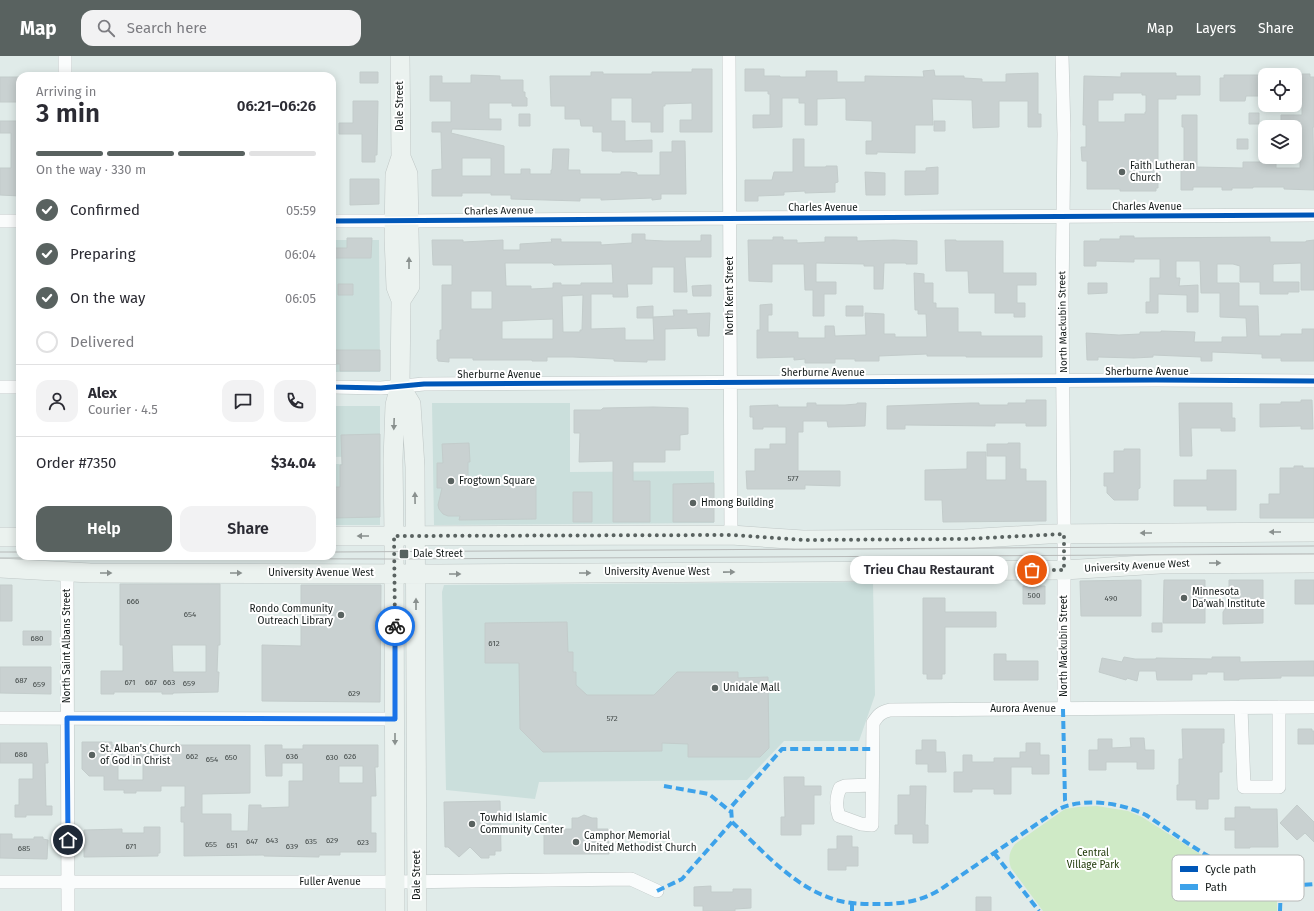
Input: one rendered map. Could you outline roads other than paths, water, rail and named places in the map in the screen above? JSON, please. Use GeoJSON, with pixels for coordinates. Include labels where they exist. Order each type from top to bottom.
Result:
{"type":"FeatureCollection","features":[{"type":"Feature","properties":{"kind":"main road","name":"Dale Street"},"geometry":{"type":"LineString","coordinates":[[395,911],[393,452],[395,405],[400,386],[401,300],[410,286],[395,175],[401,157],[400,56]]}},
{"type":"Feature","properties":{"kind":"main road","name":"Dale Street"},"geometry":{"type":"LineString","coordinates":[[400,386],[411,404],[414,446],[416,537],[417,911]]}},
{"type":"Feature","properties":{"kind":"main road"},"geometry":{"type":"LineString","coordinates":[[336,536],[416,537],[731,535],[803,540],[964,539],[1064,534],[1314,532]]}},
{"type":"Feature","properties":{"kind":"main road"},"geometry":{"type":"LineString","coordinates":[[0,537],[16,537]]}},
{"type":"Feature","properties":{"kind":"main road","name":"University Avenue West"},"geometry":{"type":"LineString","coordinates":[[0,568],[67,573],[416,574],[1064,570],[1160,564],[1314,563]]}},
{"type":"Feature","properties":{"kind":"street"},"geometry":{"type":"LineString","coordinates":[[65,56],[65,72]]}},
{"type":"Feature","properties":{"kind":"street","name":"North Kent Street"},"geometry":{"type":"LineString","coordinates":[[729,56],[731,535]]}},
{"type":"Feature","properties":{"kind":"street","name":"North Mackubin Street"},"geometry":{"type":"LineString","coordinates":[[1062,56],[1064,134],[1062,299],[1064,381],[1064,709]]}},
{"type":"Feature","properties":{"kind":"street","name":"Charles Avenue"},"geometry":{"type":"LineString","coordinates":[[336,221],[1314,215]]}},
{"type":"Feature","properties":{"kind":"street"},"geometry":{"type":"LineString","coordinates":[[0,221],[16,221]]}},
{"type":"Feature","properties":{"kind":"street","name":"Sherburne Avenue"},"geometry":{"type":"LineString","coordinates":[[336,388],[381,388],[424,384],[1314,381]]}},
{"type":"Feature","properties":{"kind":"street"},"geometry":{"type":"LineString","coordinates":[[0,387],[16,387]]}},
{"type":"Feature","properties":{"kind":"street","name":"North Saint Albans Street"},"geometry":{"type":"LineString","coordinates":[[67,573],[68,911]]}},
{"type":"Feature","properties":{"kind":"street"},"geometry":{"type":"LineString","coordinates":[[1241,708],[1244,788],[1280,787],[1279,707]]}},
{"type":"Feature","properties":{"kind":"street","name":"Aurora Avenue"},"geometry":{"type":"LineString","coordinates":[[872,786],[873,722],[882,712],[890,710],[1314,708]]}},
{"type":"Feature","properties":{"kind":"street"},"geometry":{"type":"LineString","coordinates":[[0,718],[395,719]]}},
{"type":"Feature","properties":{"kind":"street","name":"Fuller Avenue"},"geometry":{"type":"LineString","coordinates":[[0,882],[395,882],[632,879],[657,891]]}},
{"type":"Feature","properties":{"kind":"tram line"},"geometry":{"type":"LineString","coordinates":[[336,552],[1314,546]]}},
{"type":"Feature","properties":{"kind":"tram line"},"geometry":{"type":"LineString","coordinates":[[0,552],[16,552]]}},
{"type":"Feature","properties":{"kind":"tram line"},"geometry":{"type":"LineString","coordinates":[[336,559],[1314,554]]}},
{"type":"Feature","properties":{"kind":"tram line"},"geometry":{"type":"LineString","coordinates":[[0,558],[16,558]]}},
{"type":"Feature","properties":{"kind":"place","name":"Faith Lutheran Church"},"geometry":{"type":"Point","coordinates":[1122,172]}},
{"type":"Feature","properties":{"kind":"place","name":"Frogtown Square"},"geometry":{"type":"Point","coordinates":[451,481]}},
{"type":"Feature","properties":{"kind":"place","name":"Hmong Building"},"geometry":{"type":"Point","coordinates":[693,503]}},
{"type":"Feature","properties":{"kind":"place","name":"Dale Street"},"geometry":{"type":"Point","coordinates":[404,554]}},
{"type":"Feature","properties":{"kind":"place","name":"Trieu Chau Restaurant"},"geometry":{"type":"Point","coordinates":[1032,570]}},
{"type":"Feature","properties":{"kind":"place","name":"Minnesota Da’wah Institute"},"geometry":{"type":"Point","coordinates":[1184,598]}},
{"type":"Feature","properties":{"kind":"place","name":"Rondo Community Outreach Library"},"geometry":{"type":"Point","coordinates":[341,615]}},
{"type":"Feature","properties":{"kind":"place","name":"Unidale Mall"},"geometry":{"type":"Point","coordinates":[715,688]}},
{"type":"Feature","properties":{"kind":"place","name":"St. Alban's Church of God in Christ"},"geometry":{"type":"Point","coordinates":[92,755]}},
{"type":"Feature","properties":{"kind":"place","name":"Towhid Islamic Community Center"},"geometry":{"type":"Point","coordinates":[472,824]}},
{"type":"Feature","properties":{"kind":"place","name":"Camphor Memorial United Methodist Church"},"geometry":{"type":"Point","coordinates":[576,842]}},
{"type":"Feature","properties":{"kind":"park label","name":"Central Village Park"},"geometry":{"type":"Point","coordinates":[1093,858]}}]}
